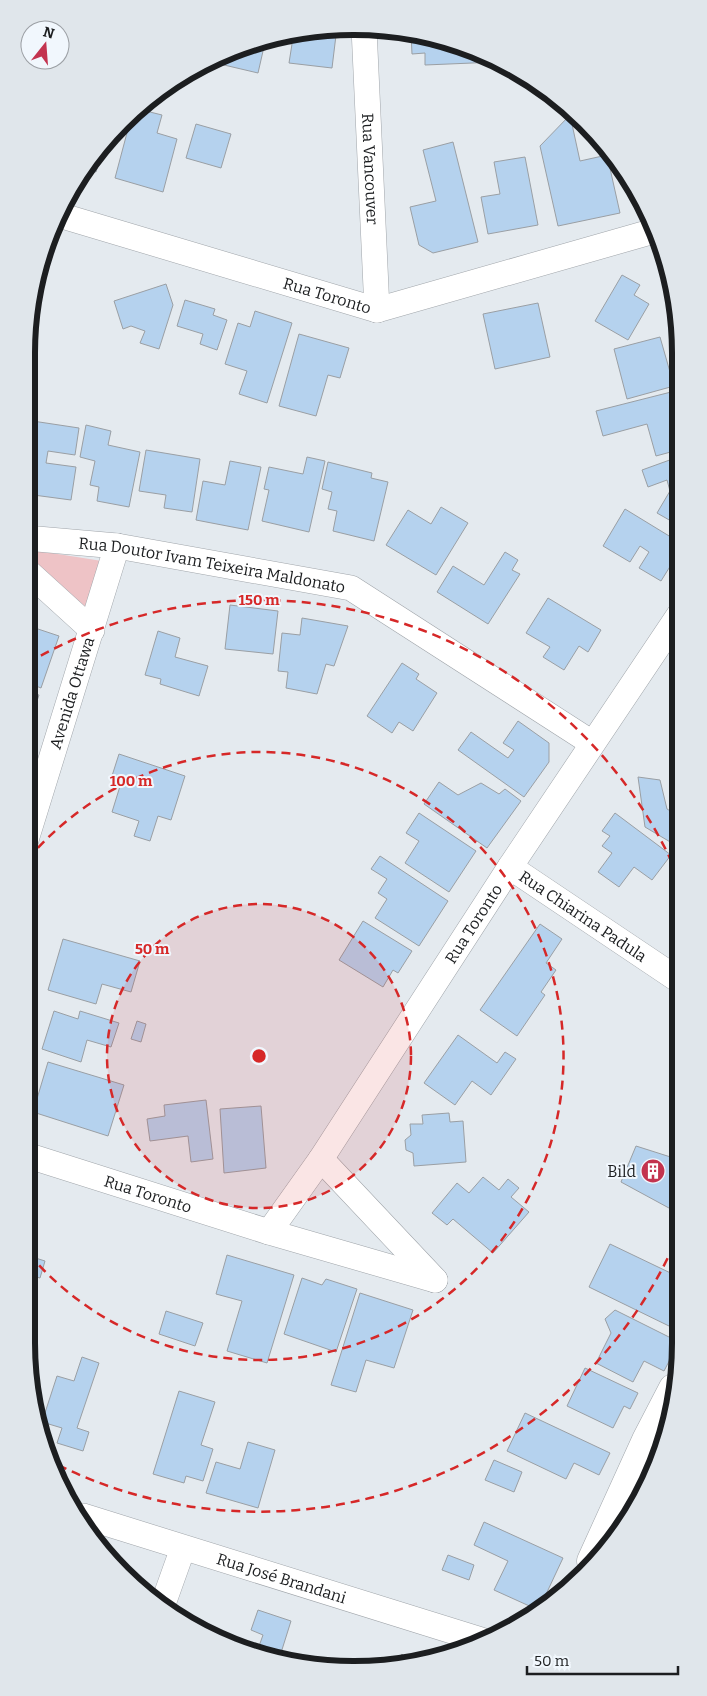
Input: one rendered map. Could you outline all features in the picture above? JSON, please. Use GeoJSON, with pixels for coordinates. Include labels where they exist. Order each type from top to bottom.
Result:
{"type":"FeatureCollection","features":[{"type":"Feature","properties":{"kind":"main road"},"geometry":{"type":"LineString","coordinates":[[597,1548],[646,1440],[667,1400]]}},
{"type":"Feature","properties":{"kind":"street","name":"Rua Vancouver"},"geometry":{"type":"LineString","coordinates":[[364,36],[377,310]]}},
{"type":"Feature","properties":{"kind":"street","name":"Rua Toronto"},"geometry":{"type":"LineString","coordinates":[[66,217],[377,310],[648,233]]}},
{"type":"Feature","properties":{"kind":"street","name":"Rua Doutor Ivam Teixeira Maldonato"},"geometry":{"type":"LineString","coordinates":[[35,539],[117,546],[351,588],[592,743]]}},
{"type":"Feature","properties":{"kind":"street","name":"Avenida Ottawa"},"geometry":{"type":"LineString","coordinates":[[35,811],[117,546]]}},
{"type":"Feature","properties":{"kind":"street"},"geometry":{"type":"LineString","coordinates":[[35,578],[92,630]]}},
{"type":"Feature","properties":{"kind":"street","name":"Rua Toronto"},"geometry":{"type":"LineString","coordinates":[[269,1232],[321,1159],[510,867],[672,625]]}},
{"type":"Feature","properties":{"kind":"street","name":"Rua Chiarina Padula"},"geometry":{"type":"LineString","coordinates":[[510,867],[672,976]]}},
{"type":"Feature","properties":{"kind":"street","name":"Rua Toronto"},"geometry":{"type":"LineString","coordinates":[[35,1159],[269,1232],[435,1280],[321,1159]]}},
{"type":"Feature","properties":{"kind":"street","name":"Rua José Brandani"},"geometry":{"type":"LineString","coordinates":[[88,1518],[473,1638]]}},
{"type":"Feature","properties":{"kind":"street"},"geometry":{"type":"LineString","coordinates":[[165,1599],[183,1548]]}},
{"type":"Feature","properties":{"kind":"shaded area"},"geometry":{"type":"Polygon","coordinates":[[[35,550],[102,561],[86,610],[35,564],[35,550]]]}},
{"type":"Feature","properties":{"kind":"building"},"geometry":{"type":"Polygon","coordinates":[[[336,36],[332,68],[289,63],[292,44],[283,43],[336,36]]]}},
{"type":"Feature","properties":{"kind":"building"},"geometry":{"type":"Polygon","coordinates":[[[411,40],[456,52],[483,63],[425,65],[425,53],[412,54],[411,40]]]}},
{"type":"Feature","properties":{"kind":"building"},"geometry":{"type":"Polygon","coordinates":[[[264,48],[258,73],[221,64],[264,48]]]}},
{"type":"Feature","properties":{"kind":"building"},"geometry":{"type":"Polygon","coordinates":[[[147,111],[162,115],[157,133],[177,139],[163,192],[115,178],[128,128],[147,111]]]}},
{"type":"Feature","properties":{"kind":"building"},"geometry":{"type":"Polygon","coordinates":[[[568,117],[571,121],[580,161],[603,156],[609,164],[620,213],[558,226],[540,146],[568,117]]]}},
{"type":"Feature","properties":{"kind":"building"},"geometry":{"type":"Polygon","coordinates":[[[196,124],[231,134],[221,168],[186,158],[196,124]]]}},
{"type":"Feature","properties":{"kind":"building"},"geometry":{"type":"Polygon","coordinates":[[[453,142],[478,242],[433,253],[419,245],[410,207],[436,201],[423,150],[453,142]]]}},
{"type":"Feature","properties":{"kind":"building"},"geometry":{"type":"Polygon","coordinates":[[[525,157],[538,225],[488,234],[481,197],[500,194],[494,162],[525,157]]]}},
{"type":"Feature","properties":{"kind":"building"},"geometry":{"type":"Polygon","coordinates":[[[622,275],[640,285],[634,295],[649,304],[628,340],[595,321],[622,275]]]}},
{"type":"Feature","properties":{"kind":"building"},"geometry":{"type":"Polygon","coordinates":[[[166,284],[173,305],[159,349],[140,343],[145,331],[131,326],[123,329],[114,301],[166,284]]]}},
{"type":"Feature","properties":{"kind":"building"},"geometry":{"type":"Polygon","coordinates":[[[185,300],[215,309],[213,315],[227,320],[217,350],[200,344],[203,334],[177,326],[185,300]]]}},
{"type":"Feature","properties":{"kind":"building"},"geometry":{"type":"Polygon","coordinates":[[[538,303],[550,357],[495,369],[483,314],[538,303]]]}},
{"type":"Feature","properties":{"kind":"building"},"geometry":{"type":"Polygon","coordinates":[[[255,311],[292,323],[267,403],[239,394],[247,371],[225,364],[238,323],[250,327],[255,311]]]}},
{"type":"Feature","properties":{"kind":"building"},"geometry":{"type":"Polygon","coordinates":[[[299,334],[349,348],[340,378],[328,375],[316,416],[279,406],[299,334]]]}},
{"type":"Feature","properties":{"kind":"building"},"geometry":{"type":"Polygon","coordinates":[[[660,337],[672,379],[672,387],[627,399],[614,349],[660,337]]]}},
{"type":"Feature","properties":{"kind":"building"},"geometry":{"type":"Polygon","coordinates":[[[672,392],[672,452],[656,456],[647,424],[603,436],[596,411],[672,392]]]}},
{"type":"Feature","properties":{"kind":"building"},"geometry":{"type":"Polygon","coordinates":[[[35,421],[79,428],[75,455],[48,451],[46,463],[76,467],[71,500],[35,495],[35,421]]]}},
{"type":"Feature","properties":{"kind":"building"},"geometry":{"type":"Polygon","coordinates":[[[86,425],[111,431],[108,445],[140,452],[129,507],[97,501],[99,487],[90,485],[95,461],[80,457],[86,425]]]}},
{"type":"Feature","properties":{"kind":"building"},"geometry":{"type":"Polygon","coordinates":[[[146,450],[200,459],[192,512],[164,508],[166,495],[139,491],[146,450]]]}},
{"type":"Feature","properties":{"kind":"building"},"geometry":{"type":"Polygon","coordinates":[[[307,457],[325,461],[309,532],[262,521],[269,490],[264,489],[269,467],[303,474],[307,457]]]}},
{"type":"Feature","properties":{"kind":"building"},"geometry":{"type":"Polygon","coordinates":[[[672,459],[672,522],[657,513],[670,491],[667,480],[648,487],[642,470],[672,459]]]}},
{"type":"Feature","properties":{"kind":"building"},"geometry":{"type":"Polygon","coordinates":[[[230,461],[261,467],[248,530],[196,520],[203,481],[225,485],[230,461]]]}},
{"type":"Feature","properties":{"kind":"building"},"geometry":{"type":"Polygon","coordinates":[[[328,462],[372,473],[371,478],[388,482],[374,541],[333,531],[337,511],[328,509],[332,492],[322,489],[328,462]]]}},
{"type":"Feature","properties":{"kind":"building"},"geometry":{"type":"Polygon","coordinates":[[[441,507],[468,523],[436,575],[386,545],[408,510],[431,524],[441,507]]]}},
{"type":"Feature","properties":{"kind":"building"},"geometry":{"type":"Polygon","coordinates":[[[625,509],[672,538],[672,563],[661,581],[639,568],[649,552],[640,546],[630,562],[603,546],[625,509]]]}},
{"type":"Feature","properties":{"kind":"building"},"geometry":{"type":"Polygon","coordinates":[[[505,552],[518,560],[512,570],[520,574],[488,624],[437,592],[453,566],[484,585],[505,552]]]}},
{"type":"Feature","properties":{"kind":"building"},"geometry":{"type":"Polygon","coordinates":[[[548,598],[601,630],[588,652],[579,646],[564,670],[543,657],[550,647],[526,633],[548,598]]]}},
{"type":"Feature","properties":{"kind":"building"},"geometry":{"type":"Polygon","coordinates":[[[230,605],[278,611],[273,654],[225,649],[230,605]]]}},
{"type":"Feature","properties":{"kind":"building"},"geometry":{"type":"Polygon","coordinates":[[[302,618],[348,626],[334,666],[326,664],[317,694],[286,688],[288,672],[278,671],[282,633],[300,635],[302,618]]]}},
{"type":"Feature","properties":{"kind":"building"},"geometry":{"type":"Polygon","coordinates":[[[35,628],[59,636],[41,688],[35,686],[35,628]]]}},
{"type":"Feature","properties":{"kind":"building"},"geometry":{"type":"Polygon","coordinates":[[[158,631],[180,638],[175,657],[208,666],[199,696],[160,684],[161,679],[145,675],[158,631]]]}},
{"type":"Feature","properties":{"kind":"building"},"geometry":{"type":"Polygon","coordinates":[[[402,663],[419,674],[416,679],[437,693],[413,731],[399,722],[392,733],[367,716],[402,663]]]}},
{"type":"Feature","properties":{"kind":"building"},"geometry":{"type":"Polygon","coordinates":[[[35,694],[39,695],[35,707],[35,694]]]}},
{"type":"Feature","properties":{"kind":"building"},"geometry":{"type":"Polygon","coordinates":[[[518,721],[549,743],[549,762],[524,797],[458,750],[471,732],[508,758],[514,750],[503,743],[518,721]]]}},
{"type":"Feature","properties":{"kind":"building"},"geometry":{"type":"Polygon","coordinates":[[[119,754],[185,776],[171,820],[158,816],[150,841],[134,836],[139,821],[112,812],[121,783],[111,779],[119,754]]]}},
{"type":"Feature","properties":{"kind":"building"},"geometry":{"type":"Polygon","coordinates":[[[638,777],[660,780],[667,809],[672,812],[672,843],[645,827],[638,777]]]}},
{"type":"Feature","properties":{"kind":"building"},"geometry":{"type":"Polygon","coordinates":[[[439,782],[458,795],[481,783],[499,794],[505,789],[521,801],[487,848],[424,804],[439,782]]]}},
{"type":"Feature","properties":{"kind":"building"},"geometry":{"type":"Polygon","coordinates":[[[419,813],[476,851],[449,892],[405,863],[419,841],[406,833],[419,813]]]}},
{"type":"Feature","properties":{"kind":"building"},"geometry":{"type":"Polygon","coordinates":[[[615,813],[671,855],[652,880],[634,867],[619,887],[598,872],[612,853],[602,846],[610,836],[602,831],[615,813]]]}},
{"type":"Feature","properties":{"kind":"building"},"geometry":{"type":"Polygon","coordinates":[[[380,856],[448,901],[419,946],[375,918],[387,899],[378,893],[387,879],[371,869],[380,856]]]}},
{"type":"Feature","properties":{"kind":"building"},"geometry":{"type":"Polygon","coordinates":[[[363,921],[412,951],[398,973],[393,970],[383,987],[339,960],[363,921]]]}},
{"type":"Feature","properties":{"kind":"building"},"geometry":{"type":"Polygon","coordinates":[[[540,924],[562,939],[546,963],[556,970],[541,992],[545,995],[517,1036],[480,1010],[540,924]]]}},
{"type":"Feature","properties":{"kind":"building"},"geometry":{"type":"Polygon","coordinates":[[[63,939],[140,961],[131,992],[102,984],[96,1004],[48,990],[63,939]]]}},
{"type":"Feature","properties":{"kind":"building"},"geometry":{"type":"Polygon","coordinates":[[[54,1011],[78,1019],[80,1011],[119,1023],[111,1047],[87,1040],[81,1062],[42,1049],[54,1011]]]}},
{"type":"Feature","properties":{"kind":"building"},"geometry":{"type":"Polygon","coordinates":[[[137,1021],[146,1024],[141,1042],[131,1039],[137,1021]]]}},
{"type":"Feature","properties":{"kind":"building"},"geometry":{"type":"Polygon","coordinates":[[[458,1035],[497,1063],[505,1052],[516,1059],[491,1095],[472,1081],[455,1105],[424,1083],[458,1035]]]}},
{"type":"Feature","properties":{"kind":"building"},"geometry":{"type":"Polygon","coordinates":[[[48,1062],[124,1085],[108,1136],[35,1113],[35,1105],[48,1062]]]}},
{"type":"Feature","properties":{"kind":"building"},"geometry":{"type":"Polygon","coordinates":[[[206,1100],[213,1159],[191,1162],[188,1136],[150,1141],[147,1119],[165,1116],[164,1105],[206,1100]]]}},
{"type":"Feature","properties":{"kind":"building"},"geometry":{"type":"Polygon","coordinates":[[[261,1106],[266,1168],[224,1173],[220,1109],[261,1106]]]}},
{"type":"Feature","properties":{"kind":"building"},"geometry":{"type":"Polygon","coordinates":[[[449,1113],[450,1122],[463,1121],[466,1162],[414,1166],[413,1153],[406,1150],[405,1140],[411,1135],[410,1124],[423,1124],[422,1115],[449,1113]]]}},
{"type":"Feature","properties":{"kind":"building","name":"Bild"},"geometry":{"type":"Polygon","coordinates":[[[636,1146],[672,1157],[672,1210],[621,1182],[636,1146]]]}},
{"type":"Feature","properties":{"kind":"building"},"geometry":{"type":"Polygon","coordinates":[[[483,1177],[499,1190],[508,1179],[519,1188],[511,1197],[529,1212],[493,1253],[453,1219],[447,1225],[432,1213],[457,1183],[469,1193],[483,1177]]]}},
{"type":"Feature","properties":{"kind":"building"},"geometry":{"type":"Polygon","coordinates":[[[610,1244],[672,1274],[672,1320],[669,1326],[589,1287],[610,1244]]]}},
{"type":"Feature","properties":{"kind":"building"},"geometry":{"type":"Polygon","coordinates":[[[227,1255],[294,1275],[267,1363],[227,1351],[242,1301],[216,1294],[227,1255]]]}},
{"type":"Feature","properties":{"kind":"building"},"geometry":{"type":"Polygon","coordinates":[[[35,1258],[45,1261],[40,1278],[35,1277],[35,1258]]]}},
{"type":"Feature","properties":{"kind":"building"},"geometry":{"type":"Polygon","coordinates":[[[302,1278],[322,1285],[326,1279],[357,1289],[336,1352],[284,1334],[302,1278]]]}},
{"type":"Feature","properties":{"kind":"building"},"geometry":{"type":"Polygon","coordinates":[[[360,1293],[413,1310],[394,1368],[366,1360],[356,1392],[331,1385],[360,1293]]]}},
{"type":"Feature","properties":{"kind":"building"},"geometry":{"type":"Polygon","coordinates":[[[615,1310],[672,1338],[671,1357],[664,1371],[644,1361],[633,1382],[596,1363],[611,1333],[605,1319],[615,1310]]]}},
{"type":"Feature","properties":{"kind":"building"},"geometry":{"type":"Polygon","coordinates":[[[166,1311],[203,1323],[195,1346],[159,1334],[166,1311]]]}},
{"type":"Feature","properties":{"kind":"building"},"geometry":{"type":"Polygon","coordinates":[[[82,1357],[99,1363],[77,1428],[89,1432],[83,1451],[57,1443],[62,1428],[46,1423],[44,1416],[57,1376],[74,1381],[82,1357]]]}},
{"type":"Feature","properties":{"kind":"building"},"geometry":{"type":"Polygon","coordinates":[[[585,1368],[638,1393],[630,1409],[624,1406],[613,1428],[567,1406],[585,1368]]]}},
{"type":"Feature","properties":{"kind":"building"},"geometry":{"type":"Polygon","coordinates":[[[179,1391],[215,1402],[201,1445],[213,1449],[203,1481],[186,1476],[184,1483],[153,1474],[179,1391]]]}},
{"type":"Feature","properties":{"kind":"building"},"geometry":{"type":"Polygon","coordinates":[[[525,1413],[610,1453],[599,1475],[574,1463],[566,1479],[507,1451],[525,1413]]]}},
{"type":"Feature","properties":{"kind":"building"},"geometry":{"type":"Polygon","coordinates":[[[248,1442],[275,1450],[258,1508],[206,1493],[216,1462],[240,1469],[248,1442]]]}},
{"type":"Feature","properties":{"kind":"building"},"geometry":{"type":"Polygon","coordinates":[[[494,1460],[522,1472],[514,1492],[485,1480],[494,1460]]]}},
{"type":"Feature","properties":{"kind":"building"},"geometry":{"type":"Polygon","coordinates":[[[484,1522],[563,1558],[545,1596],[531,1607],[494,1590],[508,1561],[474,1545],[484,1522]]]}},
{"type":"Feature","properties":{"kind":"building"},"geometry":{"type":"Polygon","coordinates":[[[448,1555],[474,1565],[469,1580],[442,1570],[448,1555]]]}},
{"type":"Feature","properties":{"kind":"building"},"geometry":{"type":"Polygon","coordinates":[[[258,1610],[291,1621],[281,1653],[259,1646],[263,1635],[251,1630],[258,1610]]]}},
{"type":"Feature","properties":{"kind":"place","name":"Bild"},"geometry":{"type":"Point","coordinates":[653,1171]}}]}
